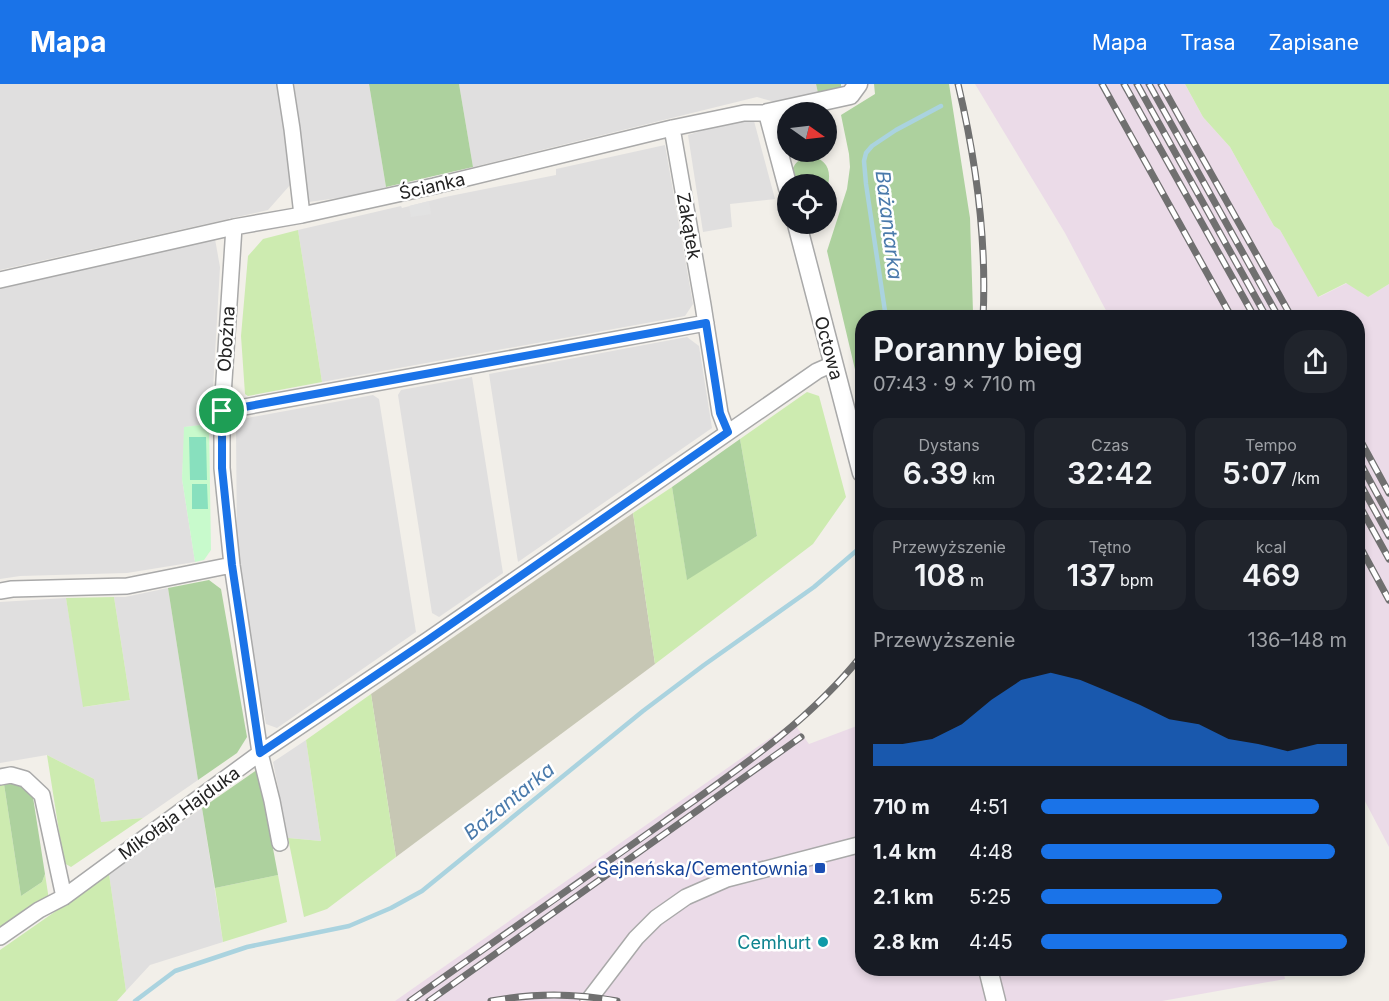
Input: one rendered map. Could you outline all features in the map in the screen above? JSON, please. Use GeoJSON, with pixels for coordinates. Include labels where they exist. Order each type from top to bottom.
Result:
{"type":"FeatureCollection","features":[{"type":"Feature","properties":{"kind":"street"},"geometry":{"type":"LineString","coordinates":[[285,84],[302,214]]}},
{"type":"Feature","properties":{"kind":"street","name":"Ścianka"},"geometry":{"type":"LineString","coordinates":[[0,280],[234,227],[434,186],[672,128],[744,113],[768,113],[850,95],[858,84]]}},
{"type":"Feature","properties":{"kind":"street"},"geometry":{"type":"LineString","coordinates":[[768,113],[784,174]]}},
{"type":"Feature","properties":{"kind":"street","name":"Zakątek"},"geometry":{"type":"LineString","coordinates":[[672,128],[720,413],[728,432]]}},
{"type":"Feature","properties":{"kind":"street","name":"Oboźna"},"geometry":{"type":"LineString","coordinates":[[234,227],[222,411],[222,468],[232,565],[260,753],[280,843]]}},
{"type":"Feature","properties":{"kind":"street","name":"Octowa"},"geometry":{"type":"LineString","coordinates":[[800,234],[855,447]]}},
{"type":"Feature","properties":{"kind":"street"},"geometry":{"type":"LineString","coordinates":[[222,411],[706,323]]}},
{"type":"Feature","properties":{"kind":"street","name":"Mikołaja Hajduka"},"geometry":{"type":"LineString","coordinates":[[0,937],[39,910],[64,897],[260,753],[428,640],[817,371],[833,364]]}},
{"type":"Feature","properties":{"kind":"street"},"geometry":{"type":"LineString","coordinates":[[0,591],[127,586],[232,565]]}},
{"type":"Feature","properties":{"kind":"street"},"geometry":{"type":"LineString","coordinates":[[0,777],[11,775],[25,779],[42,795],[64,897]]}},
{"type":"Feature","properties":{"kind":"street"},"geometry":{"type":"LineString","coordinates":[[588,1001],[636,938],[656,918],[686,897],[728,879],[855,846]]}},
{"type":"Feature","properties":{"kind":"street"},"geometry":{"type":"LineString","coordinates":[[990,976],[996,1001]]}},
{"type":"Feature","properties":{"kind":"shaded area"},"geometry":{"type":"Polygon","coordinates":[[[0,84],[281,84],[286,112],[291,184],[268,210],[0,270],[0,84]]]}},
{"type":"Feature","properties":{"kind":"shaded area"},"geometry":{"type":"Polygon","coordinates":[[[294,84],[369,84],[386,187],[352,196],[309,202],[294,84]]]}},
{"type":"Feature","properties":{"kind":"shaded area"},"geometry":{"type":"Polygon","coordinates":[[[459,84],[816,84],[818,93],[775,102],[757,97],[473,167],[459,84]]]}},
{"type":"Feature","properties":{"kind":"shaded area"},"geometry":{"type":"Polygon","coordinates":[[[975,84],[1185,84],[1203,117],[1230,147],[1274,226],[1280,230],[1319,297],[1347,283],[1368,297],[1389,284],[1389,847],[1365,801],[1365,310],[1106,310],[1065,233],[975,84]]]}},
{"type":"Feature","properties":{"kind":"shaded area"},"geometry":{"type":"Polygon","coordinates":[[[742,118],[754,121],[775,199],[730,204],[732,227],[703,232],[688,135],[742,118]]]}},
{"type":"Feature","properties":{"kind":"shaded area"},"geometry":{"type":"Polygon","coordinates":[[[665,145],[693,304],[685,316],[322,382],[298,230],[401,206],[402,208],[556,175],[556,169],[665,145]]]}},
{"type":"Feature","properties":{"kind":"shaded area"},"geometry":{"type":"Polygon","coordinates":[[[429,201],[431,214],[411,217],[409,206],[429,201]]]}},
{"type":"Feature","properties":{"kind":"shaded area"},"geometry":{"type":"Polygon","coordinates":[[[215,239],[220,267],[211,424],[185,427],[182,479],[195,562],[127,573],[20,576],[0,579],[0,289],[215,239]]]}},
{"type":"Feature","properties":{"kind":"shaded area"},"geometry":{"type":"Polygon","coordinates":[[[687,337],[699,346],[712,428],[518,562],[489,374],[687,337]]]}},
{"type":"Feature","properties":{"kind":"shaded area"},"geometry":{"type":"Polygon","coordinates":[[[472,377],[503,573],[439,617],[432,613],[398,395],[401,390],[472,377]]]}},
{"type":"Feature","properties":{"kind":"shaded area"},"geometry":{"type":"Polygon","coordinates":[[[373,395],[379,399],[416,632],[277,728],[266,724],[254,664],[237,542],[236,430],[247,418],[373,395]]]}},
{"type":"Feature","properties":{"kind":"shaded area"},"geometry":{"type":"Polygon","coordinates":[[[633,513],[655,664],[396,857],[371,694],[633,513]]]}},
{"type":"Feature","properties":{"kind":"shaded area"},"geometry":{"type":"Polygon","coordinates":[[[168,588],[198,780],[143,818],[101,822],[94,779],[47,755],[0,763],[0,602],[66,598],[84,707],[130,700],[114,597],[125,597],[168,588]]]}},
{"type":"Feature","properties":{"kind":"shaded area"},"geometry":{"type":"Polygon","coordinates":[[[793,722],[809,744],[855,727],[855,976],[1284,976],[1285,979],[1162,1001],[395,1001],[793,722]]]}},
{"type":"Feature","properties":{"kind":"shaded area"},"geometry":{"type":"Polygon","coordinates":[[[306,740],[321,841],[288,838],[273,762],[306,740]]]}},
{"type":"Feature","properties":{"kind":"shaded area"},"geometry":{"type":"Polygon","coordinates":[[[202,808],[223,942],[150,965],[126,991],[109,874],[202,808]]]}},
{"type":"Feature","properties":{"kind":"green space"},"geometry":{"type":"Polygon","coordinates":[[[369,84],[459,84],[473,167],[386,187],[369,84]]]}},
{"type":"Feature","properties":{"kind":"green space"},"geometry":{"type":"Polygon","coordinates":[[[816,84],[841,84],[841,88],[818,93],[816,84]]]}},
{"type":"Feature","properties":{"kind":"green space"},"geometry":{"type":"Polygon","coordinates":[[[874,84],[949,84],[970,218],[973,310],[855,310],[855,369],[827,251],[832,234],[837,234],[837,220],[847,189],[850,167],[841,115],[875,94],[874,84]]]}},
{"type":"Feature","properties":{"kind":"green space"},"geometry":{"type":"Polygon","coordinates":[[[1185,84],[1389,84],[1389,284],[1368,297],[1346,283],[1318,297],[1280,230],[1274,226],[1230,147],[1203,117],[1185,84]]]}},
{"type":"Feature","properties":{"kind":"green space"},"geometry":{"type":"Polygon","coordinates":[[[798,162],[823,162],[829,174],[792,174],[798,162]]]}},
{"type":"Feature","properties":{"kind":"green space"},"geometry":{"type":"Polygon","coordinates":[[[298,230],[322,382],[248,396],[245,394],[241,336],[248,256],[263,239],[298,230]]]}},
{"type":"Feature","properties":{"kind":"green space"},"geometry":{"type":"Polygon","coordinates":[[[807,392],[819,396],[846,497],[813,544],[655,664],[633,513],[672,487],[687,579],[757,536],[740,439],[807,392]]]}},
{"type":"Feature","properties":{"kind":"green space"},"geometry":{"type":"Polygon","coordinates":[[[209,424],[211,550],[204,560],[195,562],[182,479],[184,427],[209,424]]]}},
{"type":"Feature","properties":{"kind":"green space"},"geometry":{"type":"Polygon","coordinates":[[[189,437],[206,437],[207,480],[190,480],[189,437]]]}},
{"type":"Feature","properties":{"kind":"green space"},"geometry":{"type":"Polygon","coordinates":[[[740,439],[757,536],[687,580],[672,487],[740,439]]]}},
{"type":"Feature","properties":{"kind":"green space"},"geometry":{"type":"Polygon","coordinates":[[[192,484],[207,484],[208,509],[192,509],[192,484]]]}},
{"type":"Feature","properties":{"kind":"green space"},"geometry":{"type":"Polygon","coordinates":[[[209,580],[221,589],[247,737],[237,753],[198,780],[168,588],[209,580]]]}},
{"type":"Feature","properties":{"kind":"green space"},"geometry":{"type":"Polygon","coordinates":[[[114,597],[130,700],[83,707],[66,598],[114,597]]]}},
{"type":"Feature","properties":{"kind":"green space"},"geometry":{"type":"Polygon","coordinates":[[[371,694],[396,857],[327,909],[304,917],[288,838],[321,841],[306,740],[371,694]]]}},
{"type":"Feature","properties":{"kind":"green space"},"geometry":{"type":"Polygon","coordinates":[[[47,755],[94,779],[101,822],[143,818],[71,867],[64,863],[47,755]]]}},
{"type":"Feature","properties":{"kind":"green space"},"geometry":{"type":"Polygon","coordinates":[[[258,769],[278,875],[215,888],[202,808],[258,769]]]}},
{"type":"Feature","properties":{"kind":"green space"},"geometry":{"type":"Polygon","coordinates":[[[20,781],[32,791],[45,874],[42,882],[21,896],[4,784],[20,781]]]}},
{"type":"Feature","properties":{"kind":"green space"},"geometry":{"type":"Polygon","coordinates":[[[4,784],[21,896],[42,882],[45,874],[49,900],[0,931],[0,785],[4,784]]]}},
{"type":"Feature","properties":{"kind":"green space"},"geometry":{"type":"Polygon","coordinates":[[[109,874],[126,991],[117,1001],[0,1001],[0,950],[109,874]]]}},
{"type":"Feature","properties":{"kind":"green space"},"geometry":{"type":"Polygon","coordinates":[[[278,875],[287,922],[223,942],[215,888],[278,875]]]}},
{"type":"Feature","properties":{"kind":"waterway","name":"Bażantarka"},"geometry":{"type":"LineString","coordinates":[[885,310],[866,184],[864,161],[866,153],[872,146],[896,130],[941,106]]}},
{"type":"Feature","properties":{"kind":"waterway","name":"Bażantarka"},"geometry":{"type":"LineString","coordinates":[[135,1001],[175,971],[247,947],[349,926],[391,908],[422,891],[643,711],[814,587],[855,552]]}},
{"type":"Feature","properties":{"kind":"railway"},"geometry":{"type":"LineString","coordinates":[[958,84],[979,200],[982,229],[983,310]]}},
{"type":"Feature","properties":{"kind":"railway"},"geometry":{"type":"LineString","coordinates":[[1102,84],[1228,310]]}},
{"type":"Feature","properties":{"kind":"railway"},"geometry":{"type":"LineString","coordinates":[[1124,84],[1251,310]]}},
{"type":"Feature","properties":{"kind":"railway"},"geometry":{"type":"LineString","coordinates":[[1137,84],[1263,310]]}},
{"type":"Feature","properties":{"kind":"railway"},"geometry":{"type":"LineString","coordinates":[[1149,84],[1275,310]]}},
{"type":"Feature","properties":{"kind":"railway"},"geometry":{"type":"LineString","coordinates":[[1161,84],[1288,310]]}},
{"type":"Feature","properties":{"kind":"railway"},"geometry":{"type":"LineString","coordinates":[[1365,449],[1389,493]]}},
{"type":"Feature","properties":{"kind":"railway"},"geometry":{"type":"LineString","coordinates":[[1365,472],[1389,516]]}},
{"type":"Feature","properties":{"kind":"railway"},"geometry":{"type":"LineString","coordinates":[[1365,493],[1389,536]]}},
{"type":"Feature","properties":{"kind":"railway"},"geometry":{"type":"LineString","coordinates":[[1365,516],[1389,559]]}},
{"type":"Feature","properties":{"kind":"railway"},"geometry":{"type":"LineString","coordinates":[[1365,556],[1389,600]]}},
{"type":"Feature","properties":{"kind":"railway"},"geometry":{"type":"LineString","coordinates":[[410,1001],[743,765],[794,725],[855,663]]}},
{"type":"Feature","properties":{"kind":"railway"},"geometry":{"type":"LineString","coordinates":[[429,1001],[801,737]]}},
{"type":"Feature","properties":{"kind":"railway"},"geometry":{"type":"LineString","coordinates":[[491,1001],[523,996],[554,995],[585,996],[617,1001]]}},
{"type":"Feature","properties":{"kind":"place","name":"Sejneńska/Cementownia"},"geometry":{"type":"Point","coordinates":[820,868]}},
{"type":"Feature","properties":{"kind":"place","name":"Cemhurt"},"geometry":{"type":"Point","coordinates":[823,942]}},
{"type":"Feature","properties":{"kind":"route"},"geometry":{"type":"LineString","coordinates":[[706,323],[720,413],[728,432],[428,640],[260,753],[232,565],[222,468],[222,411],[706,323]]}}]}
